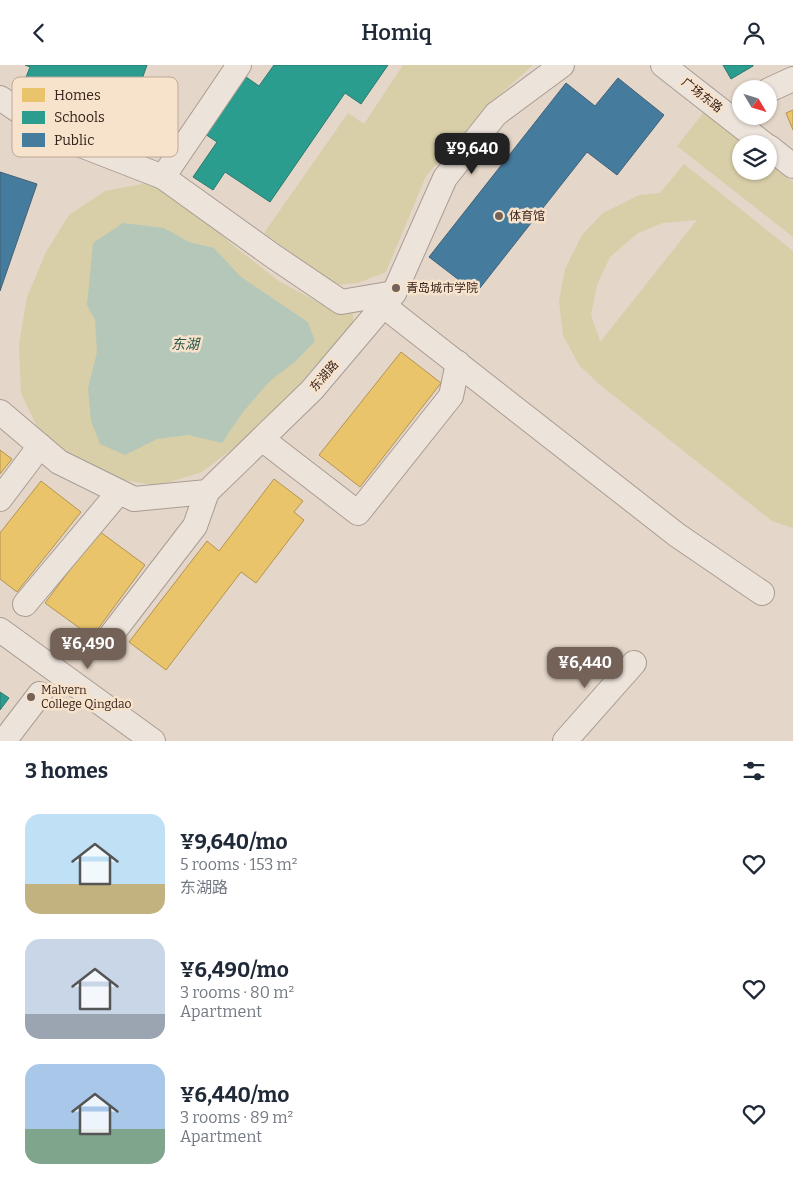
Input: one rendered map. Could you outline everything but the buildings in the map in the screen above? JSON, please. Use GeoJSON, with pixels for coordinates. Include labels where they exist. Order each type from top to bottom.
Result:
{"type":"FeatureCollection","features":[{"type":"Feature","properties":{"kind":"street"},"geometry":{"type":"LineString","coordinates":[[178,155],[239,65]]}},
{"type":"Feature","properties":{"kind":"street","name":"东湖路"},"geometry":{"type":"LineString","coordinates":[[207,492],[312,391],[389,300],[445,179],[496,114],[562,65]]}},
{"type":"Feature","properties":{"kind":"street","name":"广场东路"},"geometry":{"type":"LineString","coordinates":[[663,65],[732,107]]}},
{"type":"Feature","properties":{"kind":"street"},"geometry":{"type":"LineString","coordinates":[[778,86],[793,79]]}},
{"type":"Feature","properties":{"kind":"street"},"geometry":{"type":"LineString","coordinates":[[0,98],[12,106]]}},
{"type":"Feature","properties":{"kind":"street","name":"广场东路"},"geometry":{"type":"LineString","coordinates":[[748,125],[756,135]]}},
{"type":"Feature","properties":{"kind":"street"},"geometry":{"type":"LineString","coordinates":[[777,153],[793,166]]}},
{"type":"Feature","properties":{"kind":"street"},"geometry":{"type":"LineString","coordinates":[[112,157],[163,177],[341,302],[389,300],[458,363],[677,535],[762,593]]}},
{"type":"Feature","properties":{"kind":"street"},"geometry":{"type":"LineString","coordinates":[[163,177],[177,157]]}},
{"type":"Feature","properties":{"kind":"street"},"geometry":{"type":"LineString","coordinates":[[262,439],[358,513],[451,397],[458,363]]}},
{"type":"Feature","properties":{"kind":"street"},"geometry":{"type":"LineString","coordinates":[[0,412],[58,462],[134,499],[207,492],[195,526],[102,647]]}},
{"type":"Feature","properties":{"kind":"street"},"geometry":{"type":"LineString","coordinates":[[0,499],[40,446]]}},
{"type":"Feature","properties":{"kind":"street"},"geometry":{"type":"LineString","coordinates":[[24,604],[119,492]]}},
{"type":"Feature","properties":{"kind":"street"},"geometry":{"type":"LineString","coordinates":[[0,630],[153,741]]}},
{"type":"Feature","properties":{"kind":"street"},"geometry":{"type":"LineString","coordinates":[[565,741],[634,663]]}},
{"type":"Feature","properties":{"kind":"street"},"geometry":{"type":"LineString","coordinates":[[4,741],[40,693]]}},
{"type":"Feature","properties":{"kind":"shaded area"},"geometry":{"type":"Polygon","coordinates":[[[403,65],[533,65],[489,104],[426,176],[386,272],[358,283],[335,285],[264,233],[348,113],[364,124],[403,65]]]}},
{"type":"Feature","properties":{"kind":"shaded area"},"geometry":{"type":"Polygon","coordinates":[[[704,112],[733,135],[732,180],[777,180],[777,169],[793,182],[793,237],[677,146],[704,112]]]}},
{"type":"Feature","properties":{"kind":"shaded area"},"geometry":{"type":"Polygon","coordinates":[[[684,164],[793,251],[793,528],[772,521],[599,384],[579,365],[563,335],[559,301],[565,269],[582,235],[603,213],[639,195],[660,193],[684,164]],[[697,220],[663,223],[638,233],[610,257],[597,285],[591,315],[601,341],[697,220]]]}},
{"type":"Feature","properties":{"kind":"shaded area"},"geometry":{"type":"Polygon","coordinates":[[[147,183],[192,207],[235,247],[280,282],[331,309],[353,313],[353,324],[293,391],[240,443],[202,472],[157,486],[120,479],[72,458],[39,431],[21,393],[19,344],[27,297],[46,252],[69,215],[105,191],[147,183]]]}},
{"type":"Feature","properties":{"kind":"water","name":"东湖"},"geometry":{"type":"Polygon","coordinates":[[[123,223],[164,228],[189,242],[214,248],[241,277],[308,322],[315,341],[296,361],[270,381],[243,412],[222,443],[188,435],[157,439],[125,455],[100,444],[91,421],[88,388],[97,352],[95,320],[87,305],[93,243],[123,223]]]}},
{"type":"Feature","properties":{"kind":"place","name":"体育馆"},"geometry":{"type":"Point","coordinates":[499,216]}},
{"type":"Feature","properties":{"kind":"place","name":"青岛城市学院"},"geometry":{"type":"Point","coordinates":[396,288]}},
{"type":"Feature","properties":{"kind":"place","name":"Malvern College Qingdao"},"geometry":{"type":"Point","coordinates":[31,697]}}]}
